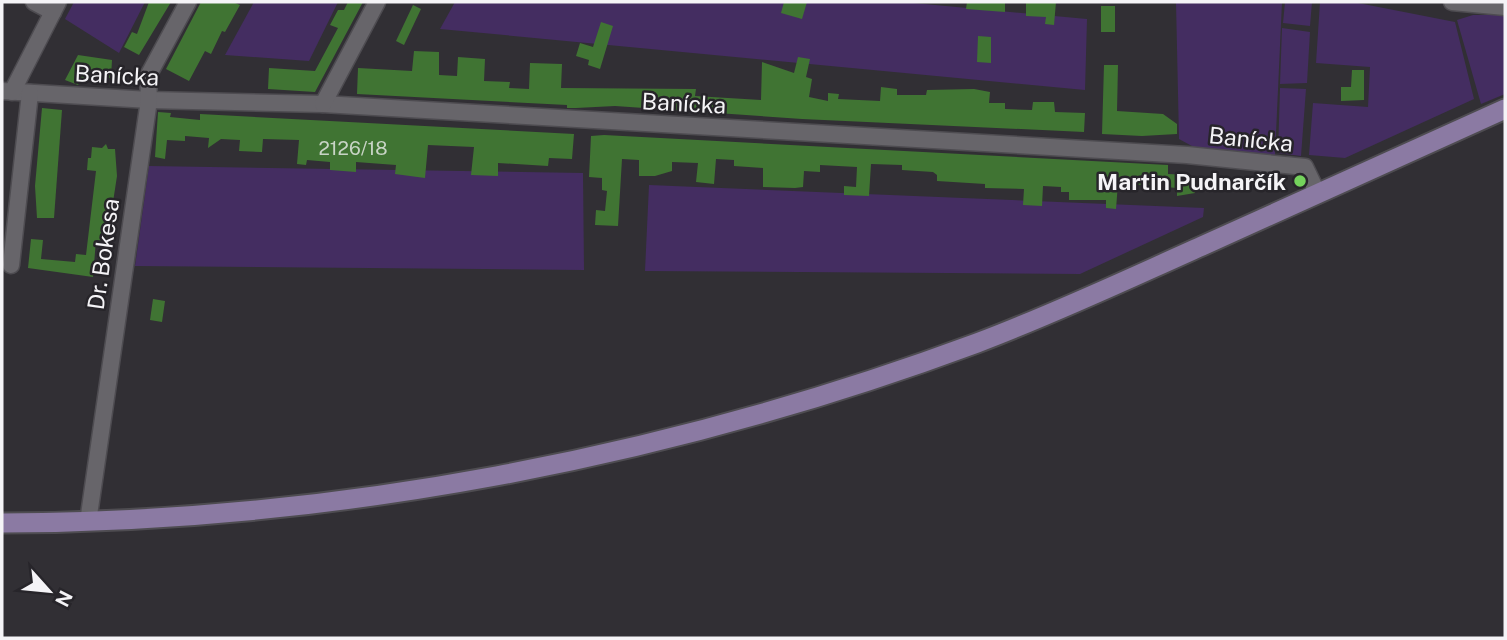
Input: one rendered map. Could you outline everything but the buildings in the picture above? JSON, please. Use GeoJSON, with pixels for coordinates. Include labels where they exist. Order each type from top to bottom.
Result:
{"type":"FeatureCollection","features":[{"type":"Feature","properties":{"kind":"main road"},"geometry":{"type":"LineString","coordinates":[[2,523],[88,522],[265,510],[382,495],[538,468],[742,418],[923,362],[992,337],[1505,109]]}},
{"type":"Feature","properties":{"kind":"street"},"geometry":{"type":"LineString","coordinates":[[7,91],[55,7],[34,2]]}},
{"type":"Feature","properties":{"kind":"street","name":"Dr. Bokesa"},"geometry":{"type":"LineString","coordinates":[[88,522],[149,100],[148,76],[188,2]]}},
{"type":"Feature","properties":{"kind":"street"},"geometry":{"type":"LineString","coordinates":[[323,104],[377,2]]}},
{"type":"Feature","properties":{"kind":"street"},"geometry":{"type":"LineString","coordinates":[[1463,2],[1505,7]]}},
{"type":"Feature","properties":{"kind":"street","name":"Banícka"},"geometry":{"type":"LineString","coordinates":[[7,91],[149,100],[323,104],[1187,155],[1305,167],[1318,194]]}},
{"type":"Feature","properties":{"kind":"street"},"geometry":{"type":"LineString","coordinates":[[12,265],[30,93]]}},
{"type":"Feature","properties":{"kind":"shaded area"},"geometry":{"type":"Polygon","coordinates":[[[74,2],[145,2],[119,53],[65,19],[74,2]]]}},
{"type":"Feature","properties":{"kind":"shaded area"},"geometry":{"type":"Polygon","coordinates":[[[254,2],[338,2],[309,61],[225,55],[254,2]]]}},
{"type":"Feature","properties":{"kind":"shaded area"},"geometry":{"type":"Polygon","coordinates":[[[455,2],[903,2],[1087,19],[1085,90],[440,29],[455,2]]]}},
{"type":"Feature","properties":{"kind":"shaded area"},"geometry":{"type":"Polygon","coordinates":[[[1176,2],[1282,2],[1275,155],[1203,152],[1179,139],[1176,2]]]}},
{"type":"Feature","properties":{"kind":"shaded area"},"geometry":{"type":"Polygon","coordinates":[[[1285,2],[1312,2],[1310,26],[1283,23],[1285,2]]]}},
{"type":"Feature","properties":{"kind":"shaded area"},"geometry":{"type":"Polygon","coordinates":[[[1320,2],[1353,2],[1455,22],[1474,99],[1345,158],[1309,155],[1313,103],[1368,107],[1370,67],[1316,63],[1320,2]]]}},
{"type":"Feature","properties":{"kind":"shaded area"},"geometry":{"type":"Polygon","coordinates":[[[1473,15],[1505,15],[1505,94],[1481,104],[1457,20],[1473,15]]]}},
{"type":"Feature","properties":{"kind":"shaded area"},"geometry":{"type":"Polygon","coordinates":[[[1282,28],[1310,32],[1307,83],[1280,84],[1282,28]]]}},
{"type":"Feature","properties":{"kind":"shaded area"},"geometry":{"type":"Polygon","coordinates":[[[1280,88],[1306,89],[1301,156],[1278,153],[1280,88]]]}},
{"type":"Feature","properties":{"kind":"shaded area"},"geometry":{"type":"Polygon","coordinates":[[[149,166],[583,173],[584,270],[135,266],[149,166]]]}},
{"type":"Feature","properties":{"kind":"shaded area"},"geometry":{"type":"Polygon","coordinates":[[[649,185],[1204,208],[1203,217],[1080,274],[645,271],[649,185]]]}},
{"type":"Feature","properties":{"kind":"place","name":"Martin Pudnarčík"},"geometry":{"type":"Point","coordinates":[1300,181]}}]}
